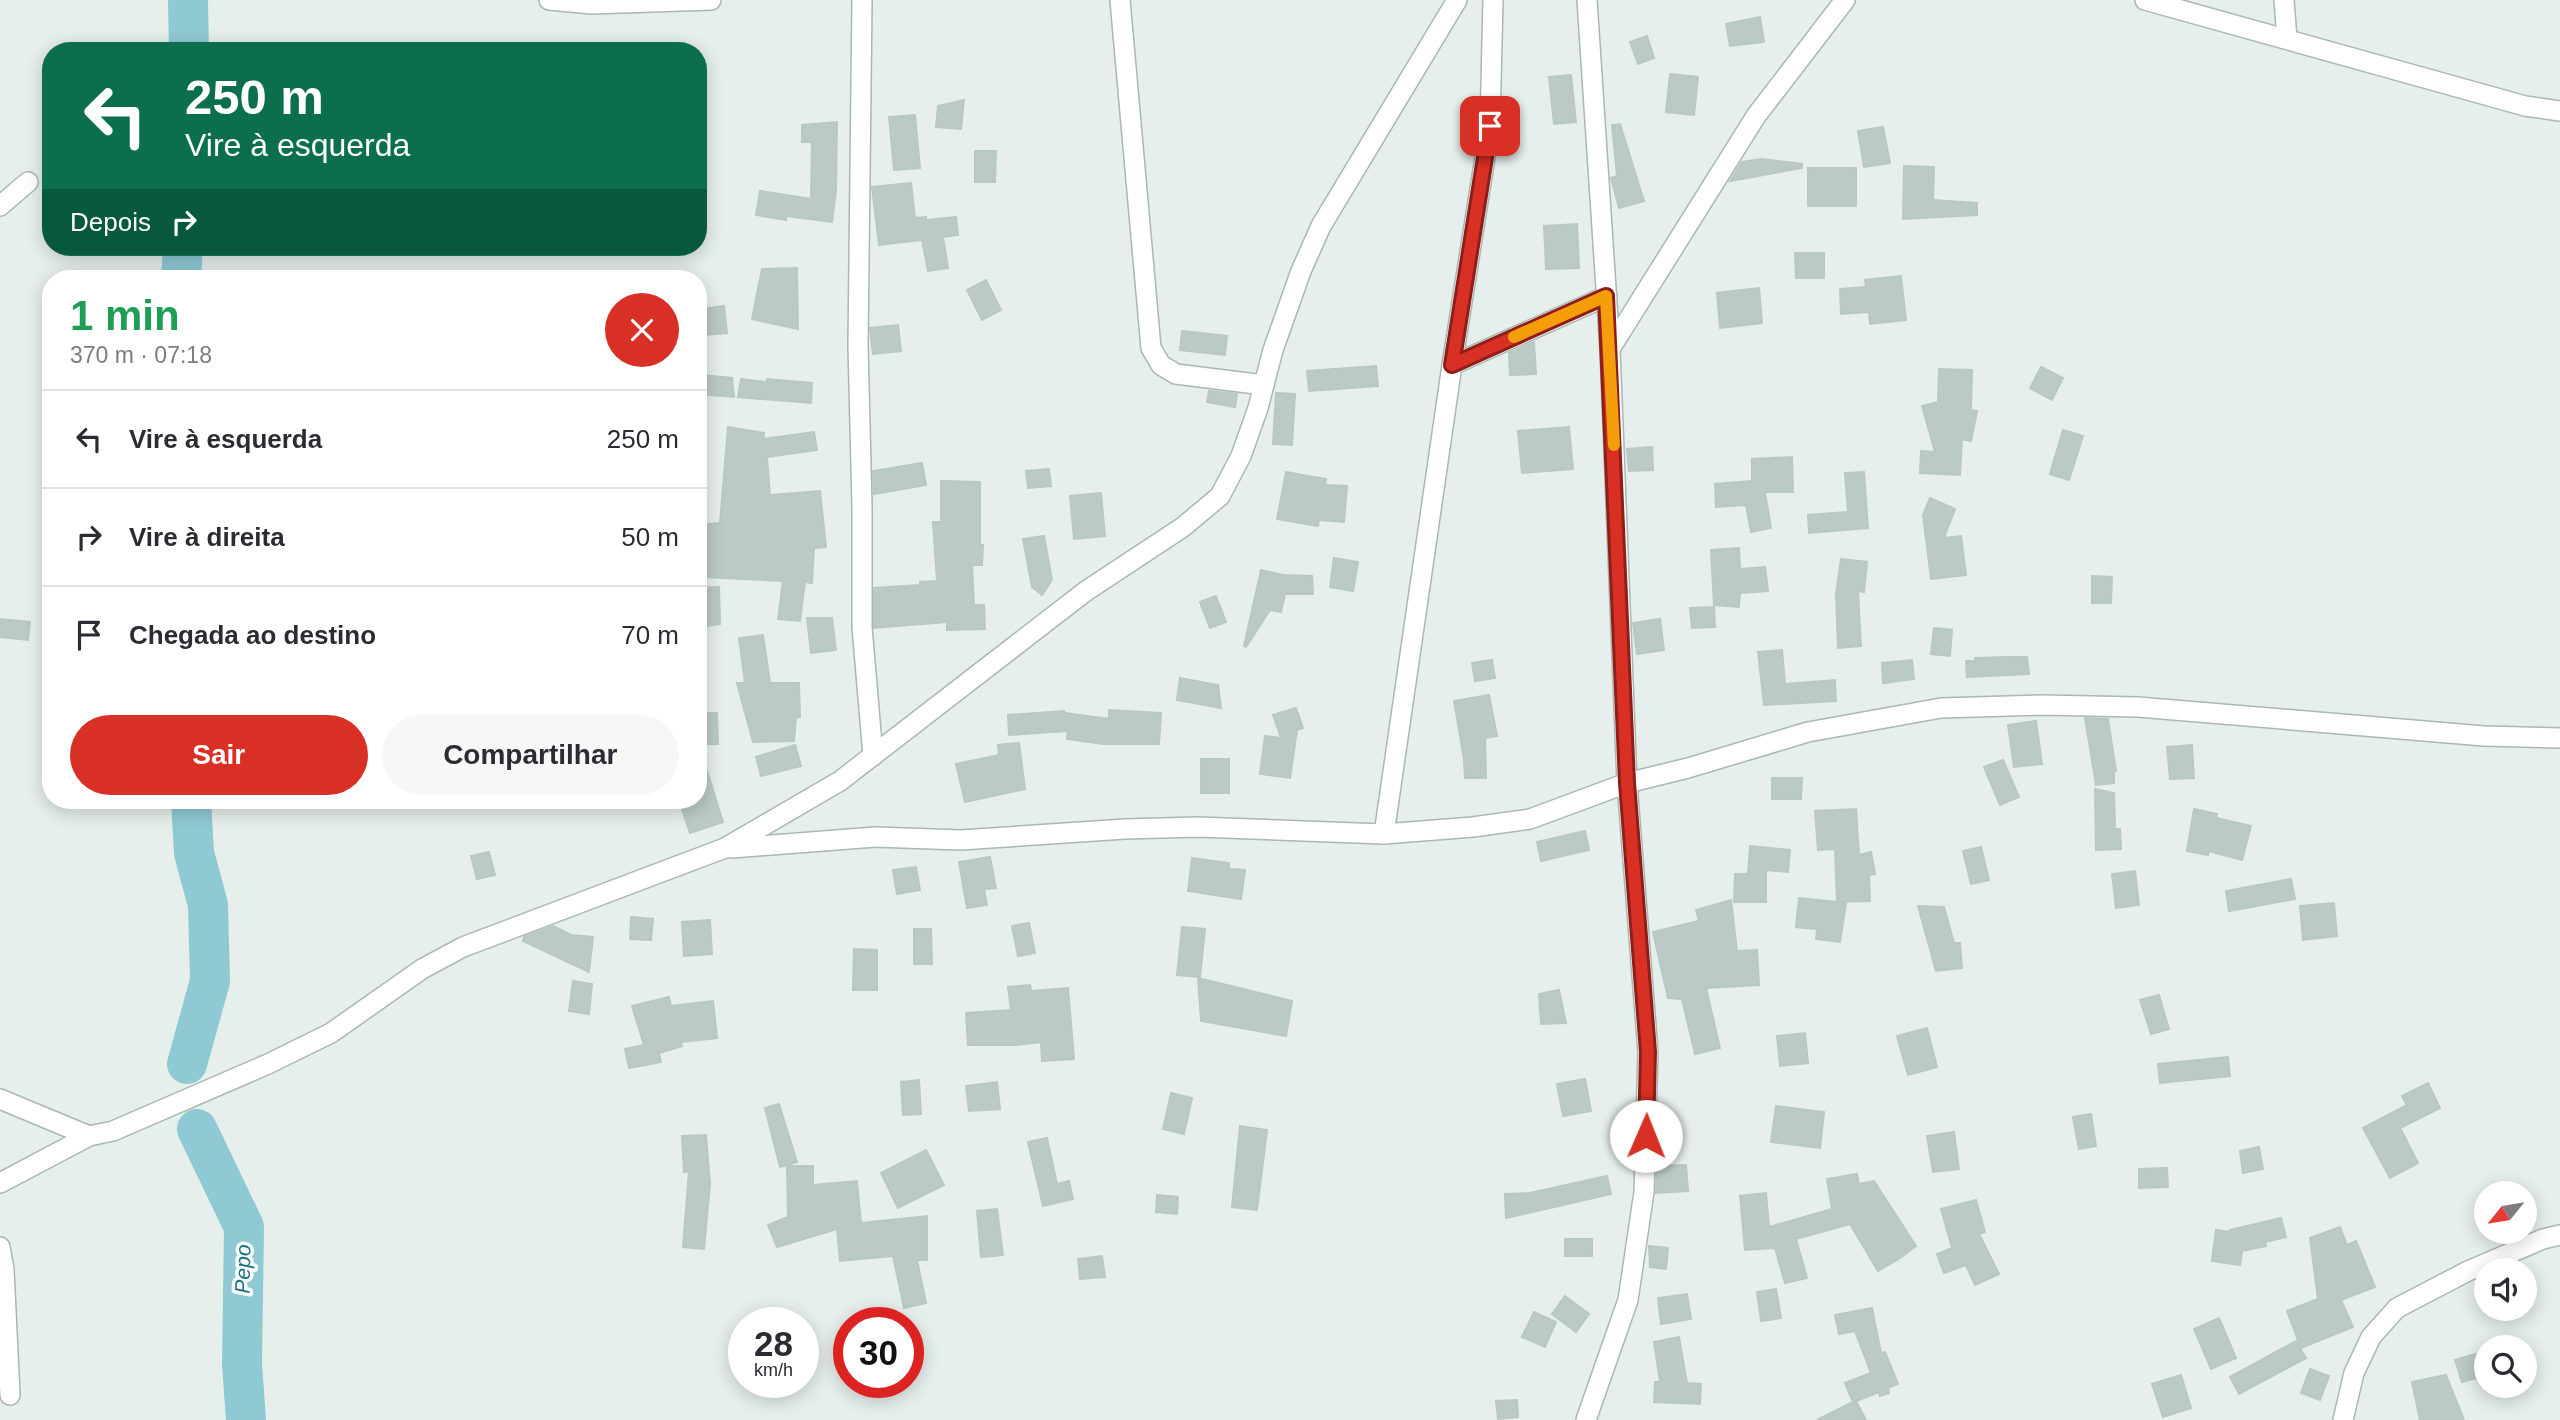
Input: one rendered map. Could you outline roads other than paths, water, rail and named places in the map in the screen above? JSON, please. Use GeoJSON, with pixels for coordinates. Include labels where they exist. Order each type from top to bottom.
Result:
{"type":"FeatureCollection","features":[{"type":"Feature","properties":{"kind":"street"},"geometry":{"type":"LineString","coordinates":[[550,0],[592,4],[711,0]]}},
{"type":"Feature","properties":{"kind":"street"},"geometry":{"type":"LineString","coordinates":[[862,0],[858,346],[862,627],[873,756]]}},
{"type":"Feature","properties":{"kind":"street"},"geometry":{"type":"LineString","coordinates":[[1120,0],[1151,348],[1161,365],[1176,374],[1264,385]]}},
{"type":"Feature","properties":{"kind":"street"},"geometry":{"type":"LineString","coordinates":[[0,1183],[89,1136],[113,1130],[159,1111],[331,1033],[422,969],[463,947],[724,848],[840,781],[1086,591],[1183,527],[1220,496],[1241,456],[1258,408],[1273,350],[1301,271],[1321,226],[1457,0]]}},
{"type":"Feature","properties":{"kind":"street"},"geometry":{"type":"LineString","coordinates":[[1384,834],[1452,365],[1490,126],[1493,0]]}},
{"type":"Feature","properties":{"kind":"street"},"geometry":{"type":"LineString","coordinates":[[1586,1420],[1628,1300],[1644,1192],[1648,1052],[1627,783],[1610,349],[1587,0]]}},
{"type":"Feature","properties":{"kind":"street"},"geometry":{"type":"LineString","coordinates":[[2145,0],[2525,106],[2560,111]]}},
{"type":"Feature","properties":{"kind":"street"},"geometry":{"type":"LineString","coordinates":[[2284,0],[2287,39]]}},
{"type":"Feature","properties":{"kind":"street"},"geometry":{"type":"LineString","coordinates":[[1610,349],[1756,116],[1843,1]]}},
{"type":"Feature","properties":{"kind":"street"},"geometry":{"type":"LineString","coordinates":[[0,206],[28,182]]}},
{"type":"Feature","properties":{"kind":"street"},"geometry":{"type":"LineString","coordinates":[[1452,365],[1606,296]]}},
{"type":"Feature","properties":{"kind":"street"},"geometry":{"type":"LineString","coordinates":[[724,848],[875,837],[961,840],[1125,829],[1198,827],[1384,834],[1473,827],[1530,819],[1627,783],[1688,768],[1808,732],[1941,708],[2042,705],[2138,707],[2484,736],[2560,738]]}},
{"type":"Feature","properties":{"kind":"street"},"geometry":{"type":"LineString","coordinates":[[0,1099],[89,1136]]}},
{"type":"Feature","properties":{"kind":"street"},"geometry":{"type":"LineString","coordinates":[[2343,1420],[2354,1373],[2371,1337],[2397,1308],[2468,1271],[2543,1239],[2560,1236]]}},
{"type":"Feature","properties":{"kind":"street"},"geometry":{"type":"LineString","coordinates":[[0,1247],[4,1269],[10,1395]]}},
{"type":"Feature","properties":{"kind":"waterway","name":"Pepo"},"geometry":{"type":"LineString","coordinates":[[188,0],[189,42]]}},
{"type":"Feature","properties":{"kind":"waterway","name":"Pepo"},"geometry":{"type":"LineString","coordinates":[[182,256],[182,270]]}},
{"type":"Feature","properties":{"kind":"waterway","name":"Pepo"},"geometry":{"type":"LineString","coordinates":[[187,1064],[210,981],[208,905],[194,853],[192,809]]}},
{"type":"Feature","properties":{"kind":"waterway","name":"Pepo"},"geometry":{"type":"LineString","coordinates":[[197,1129],[244,1227],[242,1364],[246,1420]]}}]}
